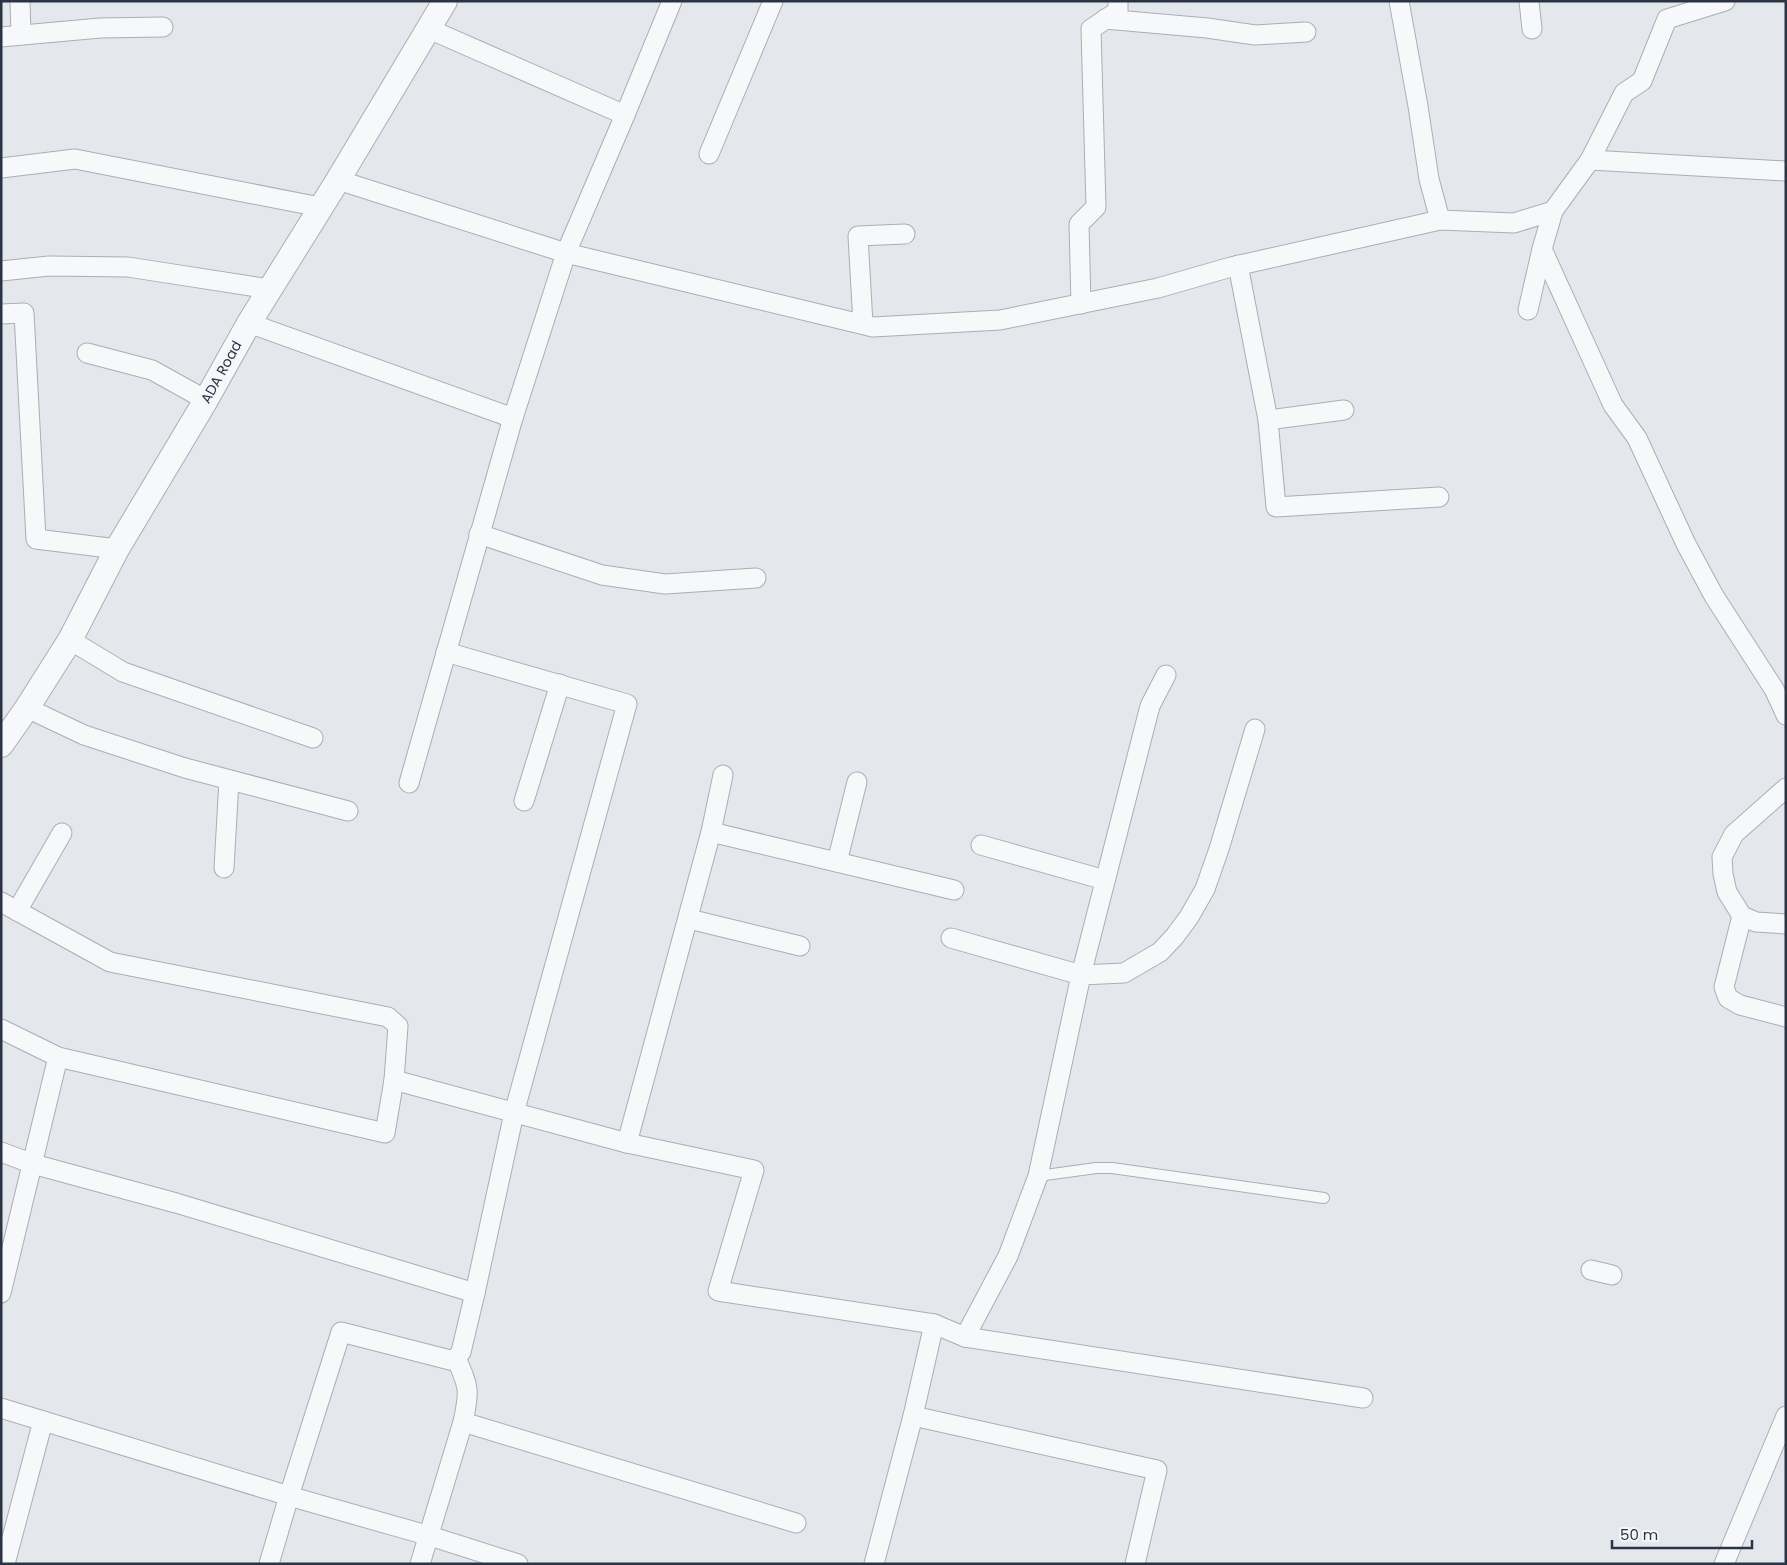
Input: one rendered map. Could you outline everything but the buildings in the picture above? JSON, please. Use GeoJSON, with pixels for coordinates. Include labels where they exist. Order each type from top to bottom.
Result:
{"type":"FeatureCollection","features":[{"type":"Feature","properties":{"kind":"street"},"geometry":{"type":"LineString","coordinates":[[20,1],[21,34]]}},
{"type":"Feature","properties":{"kind":"street","name":"ADA Road"},"geometry":{"type":"LineString","coordinates":[[1,745],[70,640],[117,549],[206,400],[249,323],[338,180],[445,1]]}},
{"type":"Feature","properties":{"kind":"street"},"geometry":{"type":"LineString","coordinates":[[409,783],[513,418],[566,253],[672,1]]}},
{"type":"Feature","properties":{"kind":"street"},"geometry":{"type":"LineString","coordinates":[[709,154],[773,1]]}},
{"type":"Feature","properties":{"kind":"street"},"geometry":{"type":"LineString","coordinates":[[1081,304],[1079,224],[1096,207],[1091,29],[1118,11],[1118,1]]}},
{"type":"Feature","properties":{"kind":"street"},"geometry":{"type":"LineString","coordinates":[[1400,1],[1429,179],[1440,220]]}},
{"type":"Feature","properties":{"kind":"street"},"geometry":{"type":"LineString","coordinates":[[1529,1],[1532,29]]}},
{"type":"Feature","properties":{"kind":"street"},"geometry":{"type":"LineString","coordinates":[[1528,310],[1553,211],[1590,160],[1624,93],[1642,81],[1667,19],[1725,1]]}},
{"type":"Feature","properties":{"kind":"street"},"geometry":{"type":"LineString","coordinates":[[1105,19],[1207,28],[1255,35],[1306,32]]}},
{"type":"Feature","properties":{"kind":"street"},"geometry":{"type":"LineString","coordinates":[[1,37],[100,28],[163,27]]}},
{"type":"Feature","properties":{"kind":"street"},"geometry":{"type":"LineString","coordinates":[[429,30],[625,114]]}},
{"type":"Feature","properties":{"kind":"street"},"geometry":{"type":"LineString","coordinates":[[1,168],[75,159],[320,207]]}},
{"type":"Feature","properties":{"kind":"street"},"geometry":{"type":"LineString","coordinates":[[1590,160],[1786,171]]}},
{"type":"Feature","properties":{"kind":"street"},"geometry":{"type":"LineString","coordinates":[[338,180],[566,253],[873,327],[1000,320],[1158,288],[1238,265],[1440,220],[1514,224],[1553,211]]}},
{"type":"Feature","properties":{"kind":"street"},"geometry":{"type":"LineString","coordinates":[[862,324],[858,236],[905,234]]}},
{"type":"Feature","properties":{"kind":"street"},"geometry":{"type":"LineString","coordinates":[[1542,249],[1613,405],[1637,438],[1686,544],[1714,596],[1774,689],[1786,715]]}},
{"type":"Feature","properties":{"kind":"street"},"geometry":{"type":"LineString","coordinates":[[1238,265],[1268,420],[1276,507],[1439,497]]}},
{"type":"Feature","properties":{"kind":"street"},"geometry":{"type":"LineString","coordinates":[[1,271],[49,266],[128,267],[269,289]]}},
{"type":"Feature","properties":{"kind":"street"},"geometry":{"type":"LineString","coordinates":[[1,314],[24,313],[36,539],[117,549]]}},
{"type":"Feature","properties":{"kind":"street"},"geometry":{"type":"LineString","coordinates":[[249,323],[513,418]]}},
{"type":"Feature","properties":{"kind":"street"},"geometry":{"type":"LineString","coordinates":[[87,353],[152,370],[206,400]]}},
{"type":"Feature","properties":{"kind":"street"},"geometry":{"type":"LineString","coordinates":[[1268,420],[1344,410]]}},
{"type":"Feature","properties":{"kind":"street"},"geometry":{"type":"LineString","coordinates":[[480,534],[602,575],[665,584],[756,578]]}},
{"type":"Feature","properties":{"kind":"street"},"geometry":{"type":"LineString","coordinates":[[70,640],[123,672],[313,738]]}},
{"type":"Feature","properties":{"kind":"street"},"geometry":{"type":"LineString","coordinates":[[269,1564],[341,1332],[450,1360],[456,1358],[461,1352],[514,1113],[627,704],[446,652]]}},
{"type":"Feature","properties":{"kind":"street"},"geometry":{"type":"LineString","coordinates":[[965,1337],[1008,1256],[1038,1176],[1081,975],[1105,880],[1150,706],[1166,675]]}},
{"type":"Feature","properties":{"kind":"street"},"geometry":{"type":"LineString","coordinates":[[524,801],[560,684]]}},
{"type":"Feature","properties":{"kind":"street"},"geometry":{"type":"LineString","coordinates":[[27,708],[84,736],[185,768],[348,811]]}},
{"type":"Feature","properties":{"kind":"street"},"geometry":{"type":"LineString","coordinates":[[951,938],[1081,975],[1124,973],[1160,952],[1190,917],[1205,889],[1255,729]]}},
{"type":"Feature","properties":{"kind":"street"},"geometry":{"type":"LineString","coordinates":[[627,1143],[712,832],[723,775]]}},
{"type":"Feature","properties":{"kind":"street"},"geometry":{"type":"LineString","coordinates":[[224,868],[229,780]]}},
{"type":"Feature","properties":{"kind":"street"},"geometry":{"type":"LineString","coordinates":[[837,862],[857,782]]}},
{"type":"Feature","properties":{"kind":"street"},"geometry":{"type":"LineString","coordinates":[[1786,788],[1734,834],[1722,858],[1727,892],[1735,908],[1742,916],[1756,922],[1786,924]]}},
{"type":"Feature","properties":{"kind":"street"},"geometry":{"type":"LineString","coordinates":[[712,832],[954,890]]}},
{"type":"Feature","properties":{"kind":"street"},"geometry":{"type":"LineString","coordinates":[[1,1029],[58,1058],[385,1133],[394,1080],[398,1026],[388,1017],[110,962],[9,907],[62,833]]}},
{"type":"Feature","properties":{"kind":"street"},"geometry":{"type":"LineString","coordinates":[[981,846],[1105,880]]}},
{"type":"Feature","properties":{"kind":"street"},"geometry":{"type":"LineString","coordinates":[[1742,916],[1724,987],[1728,998],[1740,1005],[1786,1017]]}},
{"type":"Feature","properties":{"kind":"street"},"geometry":{"type":"LineString","coordinates":[[689,918],[800,946]]}},
{"type":"Feature","properties":{"kind":"street"},"geometry":{"type":"LineString","coordinates":[[1,1293],[58,1058]]}},
{"type":"Feature","properties":{"kind":"street"},"geometry":{"type":"LineString","coordinates":[[394,1080],[627,1143],[754,1170],[718,1291],[934,1324],[965,1337],[1363,1398]]}},
{"type":"Feature","properties":{"kind":"street"},"geometry":{"type":"LineString","coordinates":[[1,1152],[33,1164],[185,1206],[475,1293]]}},
{"type":"Feature","properties":{"kind":"street"},"geometry":{"type":"LineString","coordinates":[[1591,1270],[1612,1275]]}},
{"type":"Feature","properties":{"kind":"street"},"geometry":{"type":"LineString","coordinates":[[874,1564],[914,1416],[934,1324]]}},
{"type":"Feature","properties":{"kind":"street"},"geometry":{"type":"LineString","coordinates":[[420,1564],[463,1422],[468,1398],[467,1382],[456,1358]]}},
{"type":"Feature","properties":{"kind":"street"},"geometry":{"type":"LineString","coordinates":[[1,1408],[518,1564]]}},
{"type":"Feature","properties":{"kind":"street"},"geometry":{"type":"LineString","coordinates":[[914,1416],[1157,1470],[1135,1564]]}},
{"type":"Feature","properties":{"kind":"street"},"geometry":{"type":"LineString","coordinates":[[1724,1564],[1786,1416]]}},
{"type":"Feature","properties":{"kind":"street"},"geometry":{"type":"LineString","coordinates":[[5,1564],[43,1421]]}},
{"type":"Feature","properties":{"kind":"street"},"geometry":{"type":"LineString","coordinates":[[463,1422],[796,1523]]}},
{"type":"Feature","properties":{"kind":"lane"},"geometry":{"type":"LineString","coordinates":[[1038,1176],[1096,1168],[1112,1168],[1324,1198]]}}]}
